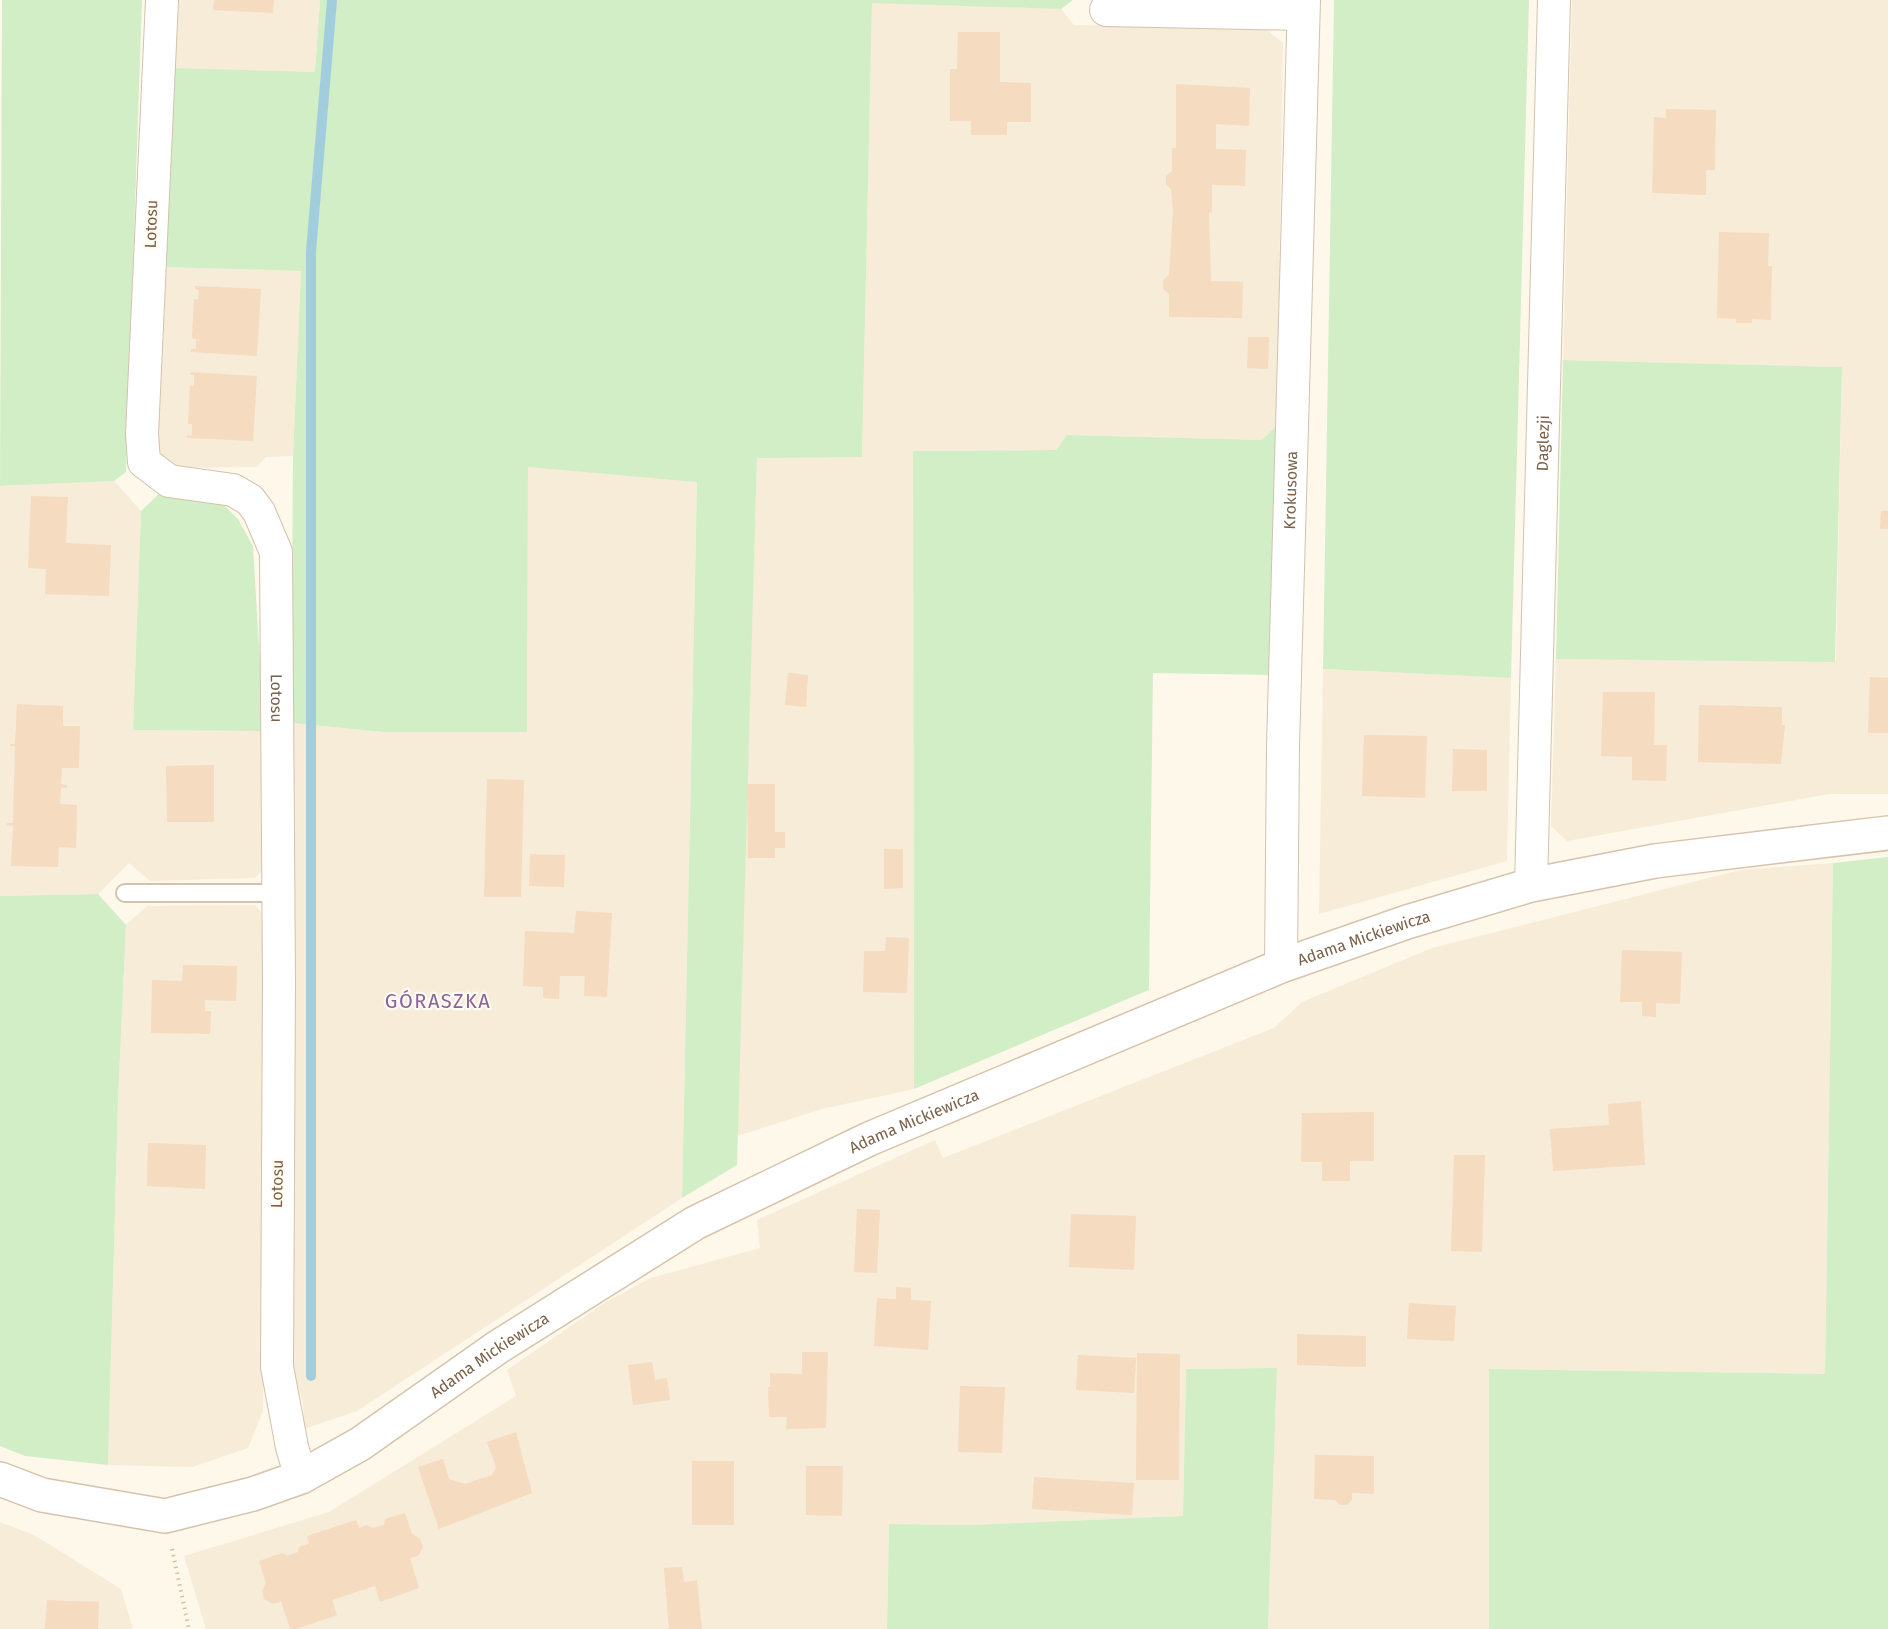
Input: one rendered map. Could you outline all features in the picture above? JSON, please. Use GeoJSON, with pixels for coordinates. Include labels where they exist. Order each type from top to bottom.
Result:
{"type":"FeatureCollection","features":[{"type":"Feature","properties":{"kind":"street","name":"Lotosu"},"geometry":{"type":"LineString","coordinates":[[162,0],[143,411],[144,462],[169,481],[232,490],[250,500],[259,512],[276,552],[277,1367],[292,1447],[301,1477]]}},
{"type":"Feature","properties":{"kind":"street","name":"Daglezji"},"geometry":{"type":"LineString","coordinates":[[1530,885],[1554,0]]}},
{"type":"Feature","properties":{"kind":"street","name":"Krokusowa"},"geometry":{"type":"LineString","coordinates":[[1106,9],[1303,7],[1283,746],[1281,966]]}},
{"type":"Feature","properties":{"kind":"street","name":"Adama Mickiewicza"},"geometry":{"type":"LineString","coordinates":[[0,1479],[42,1495],[165,1516],[253,1494],[301,1477],[360,1444],[498,1347],[695,1223],[869,1139],[1281,966],[1407,922],[1530,885],[1655,861],[1888,834]]}},
{"type":"Feature","properties":{"kind":"lane"},"geometry":{"type":"LineString","coordinates":[[125,893],[278,893]]}},
{"type":"Feature","properties":{"kind":"path"},"geometry":{"type":"LineString","coordinates":[[165,1516],[189,1629]]}},
{"type":"Feature","properties":{"kind":"shaded area"},"geometry":{"type":"Polygon","coordinates":[[[178,0],[320,0],[315,72],[174,68],[178,0]]]}},
{"type":"Feature","properties":{"kind":"shaded area"},"geometry":{"type":"Polygon","coordinates":[[[1572,0],[1888,0],[1888,794],[1829,794],[1567,841],[1551,826],[1556,659],[1836,661],[1842,367],[1563,360],[1572,0]]]}},
{"type":"Feature","properties":{"kind":"shaded area"},"geometry":{"type":"Polygon","coordinates":[[[872,2],[1061,9],[1074,25],[1267,30],[1283,43],[1277,425],[1262,440],[1068,435],[1056,450],[913,451],[914,1089],[822,1109],[737,1136],[757,457],[862,457],[872,2]]]}},
{"type":"Feature","properties":{"kind":"shaded area"},"geometry":{"type":"Polygon","coordinates":[[[165,267],[301,271],[293,456],[266,457],[257,467],[162,468],[156,459],[165,267]]]}},
{"type":"Feature","properties":{"kind":"shaded area"},"geometry":{"type":"Polygon","coordinates":[[[528,467],[697,481],[682,1198],[357,1411],[304,1429],[303,1403],[293,1369],[291,723],[383,732],[527,732],[528,467]]]}},
{"type":"Feature","properties":{"kind":"shaded area"},"geometry":{"type":"Polygon","coordinates":[[[114,481],[141,511],[133,730],[264,731],[264,869],[255,878],[150,881],[129,863],[98,894],[0,896],[0,486],[114,481]]]}},
{"type":"Feature","properties":{"kind":"shaded area"},"geometry":{"type":"Polygon","coordinates":[[[1323,669],[1511,678],[1507,861],[1319,914],[1323,669]]]}},
{"type":"Feature","properties":{"kind":"shaded area"},"geometry":{"type":"Polygon","coordinates":[[[1833,863],[1825,1374],[1489,1369],[1489,1629],[1268,1629],[1277,1368],[1186,1369],[1183,1516],[968,1525],[889,1524],[887,1629],[206,1629],[184,1556],[329,1512],[516,1396],[507,1370],[606,1302],[651,1278],[760,1248],[757,1220],[935,1140],[943,1158],[1274,1028],[1302,1002],[1432,948],[1740,870],[1833,863]]]}},
{"type":"Feature","properties":{"kind":"shaded area"},"geometry":{"type":"Polygon","coordinates":[[[255,905],[263,915],[263,1411],[248,1448],[192,1467],[108,1465],[118,1101],[126,925],[147,906],[255,905]]]}},
{"type":"Feature","properties":{"kind":"shaded area"},"geometry":{"type":"Polygon","coordinates":[[[0,1522],[34,1535],[121,1589],[133,1629],[0,1629],[0,1522]]]}},
{"type":"Feature","properties":{"kind":"green space"},"geometry":{"type":"Polygon","coordinates":[[[2,0],[142,0],[126,472],[114,481],[0,486],[2,0]]]}},
{"type":"Feature","properties":{"kind":"green space"},"geometry":{"type":"Polygon","coordinates":[[[320,0],[1073,0],[1061,9],[872,3],[862,457],[757,458],[737,1165],[682,1198],[697,482],[528,467],[527,732],[383,732],[291,723],[293,456],[301,271],[165,267],[174,68],[315,72],[320,0]]]}},
{"type":"Feature","properties":{"kind":"green space"},"geometry":{"type":"Polygon","coordinates":[[[1334,0],[1529,0],[1511,678],[1323,669],[1334,0]]]}},
{"type":"Feature","properties":{"kind":"green space"},"geometry":{"type":"Polygon","coordinates":[[[1563,360],[1842,367],[1835,662],[1556,659],[1563,360]]]}},
{"type":"Feature","properties":{"kind":"green space"},"geometry":{"type":"Polygon","coordinates":[[[1277,425],[1269,675],[1153,673],[1149,990],[914,1089],[913,451],[1056,450],[1067,435],[1262,440],[1277,425]]]}},
{"type":"Feature","properties":{"kind":"green space"},"geometry":{"type":"Polygon","coordinates":[[[163,490],[210,491],[238,519],[253,546],[264,731],[133,730],[141,511],[163,490]]]}},
{"type":"Feature","properties":{"kind":"green space"},"geometry":{"type":"Polygon","coordinates":[[[1888,857],[1888,1629],[1489,1629],[1489,1369],[1825,1374],[1833,863],[1888,857]]]}},
{"type":"Feature","properties":{"kind":"green space"},"geometry":{"type":"Polygon","coordinates":[[[98,894],[126,925],[118,1101],[108,1465],[25,1456],[0,1446],[0,896],[98,894]]]}},
{"type":"Feature","properties":{"kind":"green space"},"geometry":{"type":"Polygon","coordinates":[[[1277,1368],[1268,1629],[887,1629],[889,1524],[968,1525],[1183,1516],[1186,1369],[1277,1368]]]}},
{"type":"Feature","properties":{"kind":"building"},"geometry":{"type":"Polygon","coordinates":[[[214,0],[274,0],[273,13],[213,10],[214,0]]]}},
{"type":"Feature","properties":{"kind":"building"},"geometry":{"type":"Polygon","coordinates":[[[958,32],[1000,32],[1000,82],[1031,83],[1031,122],[1007,122],[1007,135],[971,135],[971,121],[950,121],[950,69],[957,69],[958,32]]]}},
{"type":"Feature","properties":{"kind":"building"},"geometry":{"type":"Polygon","coordinates":[[[1176,84],[1250,88],[1249,126],[1216,124],[1216,149],[1246,150],[1245,186],[1212,185],[1212,212],[1209,213],[1211,281],[1243,282],[1242,318],[1169,317],[1169,294],[1163,289],[1163,280],[1169,275],[1173,211],[1171,189],[1166,184],[1166,176],[1172,171],[1172,148],[1176,148],[1176,84]]]}},
{"type":"Feature","properties":{"kind":"building"},"geometry":{"type":"Polygon","coordinates":[[[1666,109],[1716,110],[1715,170],[1706,170],[1706,195],[1652,193],[1654,117],[1666,118],[1666,109]]]}},
{"type":"Feature","properties":{"kind":"building"},"geometry":{"type":"Polygon","coordinates":[[[1719,232],[1769,233],[1768,266],[1772,266],[1771,320],[1752,319],[1752,323],[1736,323],[1736,319],[1717,318],[1719,232]]]}},
{"type":"Feature","properties":{"kind":"building"},"geometry":{"type":"Polygon","coordinates":[[[195,286],[261,289],[257,356],[191,352],[191,349],[196,349],[196,339],[192,338],[194,299],[198,300],[199,290],[195,289],[195,286]]]}},
{"type":"Feature","properties":{"kind":"building"},"geometry":{"type":"Polygon","coordinates":[[[1248,337],[1269,337],[1268,369],[1247,368],[1248,337]]]}},
{"type":"Feature","properties":{"kind":"building"},"geometry":{"type":"Polygon","coordinates":[[[190,372],[257,376],[253,441],[187,438],[187,435],[192,436],[192,424],[188,424],[190,386],[194,386],[194,375],[190,375],[190,372]]]}},
{"type":"Feature","properties":{"kind":"building"},"geometry":{"type":"Polygon","coordinates":[[[31,496],[68,497],[66,543],[111,545],[109,596],[45,594],[46,569],[28,568],[31,496]]]}},
{"type":"Feature","properties":{"kind":"building"},"geometry":{"type":"Polygon","coordinates":[[[1881,511],[1888,511],[1888,529],[1880,529],[1881,511]]]}},
{"type":"Feature","properties":{"kind":"building"},"geometry":{"type":"Polygon","coordinates":[[[788,673],[808,675],[806,707],[785,705],[788,673]]]}},
{"type":"Feature","properties":{"kind":"building"},"geometry":{"type":"Polygon","coordinates":[[[1870,677],[1888,678],[1888,733],[1868,733],[1870,677]]]}},
{"type":"Feature","properties":{"kind":"building"},"geometry":{"type":"Polygon","coordinates":[[[1603,692],[1655,692],[1654,745],[1667,745],[1666,781],[1632,780],[1632,757],[1601,756],[1603,692]]]}},
{"type":"Feature","properties":{"kind":"building"},"geometry":{"type":"Polygon","coordinates":[[[17,704],[63,706],[63,726],[80,726],[79,768],[62,768],[61,784],[67,785],[67,788],[61,788],[60,804],[77,805],[76,848],[59,847],[58,867],[11,866],[13,826],[7,823],[13,823],[15,746],[10,746],[10,744],[15,744],[17,704]]]}},
{"type":"Feature","properties":{"kind":"building"},"geometry":{"type":"Polygon","coordinates":[[[1699,705],[1782,707],[1782,725],[1785,725],[1781,764],[1698,762],[1699,705]]]}},
{"type":"Feature","properties":{"kind":"building"},"geometry":{"type":"Polygon","coordinates":[[[1364,735],[1427,736],[1425,798],[1362,796],[1364,735]]]}},
{"type":"Feature","properties":{"kind":"building"},"geometry":{"type":"Polygon","coordinates":[[[1453,749],[1487,750],[1487,791],[1452,791],[1453,749]]]}},
{"type":"Feature","properties":{"kind":"building"},"geometry":{"type":"Polygon","coordinates":[[[214,765],[214,822],[167,822],[166,766],[214,765]]]}},
{"type":"Feature","properties":{"kind":"building"},"geometry":{"type":"Polygon","coordinates":[[[487,779],[524,780],[521,897],[484,897],[487,779]]]}},
{"type":"Feature","properties":{"kind":"building"},"geometry":{"type":"Polygon","coordinates":[[[747,784],[775,784],[775,832],[785,832],[785,848],[775,848],[775,858],[748,858],[747,784]]]}},
{"type":"Feature","properties":{"kind":"building"},"geometry":{"type":"Polygon","coordinates":[[[884,849],[903,849],[903,888],[884,889],[884,849]]]}},
{"type":"Feature","properties":{"kind":"building"},"geometry":{"type":"Polygon","coordinates":[[[530,854],[565,855],[564,887],[529,886],[530,854]]]}},
{"type":"Feature","properties":{"kind":"building"},"geometry":{"type":"Polygon","coordinates":[[[576,911],[612,913],[607,997],[584,996],[585,976],[560,976],[559,999],[543,998],[543,987],[523,986],[525,931],[574,933],[576,911]]]}},
{"type":"Feature","properties":{"kind":"building"},"geometry":{"type":"Polygon","coordinates":[[[886,937],[909,938],[907,993],[863,992],[864,951],[885,951],[886,937]]]}},
{"type":"Feature","properties":{"kind":"building"},"geometry":{"type":"Polygon","coordinates":[[[1622,950],[1682,952],[1680,1004],[1656,1003],[1656,1017],[1642,1016],[1642,1002],[1620,1002],[1622,950]]]}},
{"type":"Feature","properties":{"kind":"building"},"geometry":{"type":"Polygon","coordinates":[[[183,965],[237,966],[236,1001],[205,1000],[205,1011],[211,1011],[210,1034],[151,1033],[152,980],[182,981],[183,965]]]}},
{"type":"Feature","properties":{"kind":"building"},"geometry":{"type":"Polygon","coordinates":[[[1641,1101],[1645,1165],[1553,1171],[1550,1129],[1609,1125],[1608,1104],[1641,1101]]]}},
{"type":"Feature","properties":{"kind":"building"},"geometry":{"type":"Polygon","coordinates":[[[1374,1112],[1374,1161],[1350,1161],[1350,1181],[1322,1181],[1322,1162],[1301,1162],[1302,1113],[1374,1112]]]}},
{"type":"Feature","properties":{"kind":"building"},"geometry":{"type":"Polygon","coordinates":[[[148,1143],[206,1145],[205,1189],[147,1186],[148,1143]]]}},
{"type":"Feature","properties":{"kind":"building"},"geometry":{"type":"Polygon","coordinates":[[[1454,1155],[1485,1155],[1482,1252],[1451,1251],[1454,1155]]]}},
{"type":"Feature","properties":{"kind":"building"},"geometry":{"type":"Polygon","coordinates":[[[857,1209],[880,1210],[877,1273],[854,1272],[857,1209]]]}},
{"type":"Feature","properties":{"kind":"building"},"geometry":{"type":"Polygon","coordinates":[[[1071,1214],[1136,1216],[1134,1270],[1069,1267],[1071,1214]]]}},
{"type":"Feature","properties":{"kind":"building"},"geometry":{"type":"Polygon","coordinates":[[[896,1287],[911,1288],[911,1300],[931,1301],[928,1350],[874,1346],[877,1298],[896,1299],[896,1287]]]}},
{"type":"Feature","properties":{"kind":"building"},"geometry":{"type":"Polygon","coordinates":[[[1409,1303],[1456,1306],[1454,1341],[1407,1339],[1409,1303]]]}},
{"type":"Feature","properties":{"kind":"building"},"geometry":{"type":"Polygon","coordinates":[[[1297,1334],[1366,1336],[1366,1367],[1297,1365],[1297,1334]]]}},
{"type":"Feature","properties":{"kind":"building"},"geometry":{"type":"Polygon","coordinates":[[[802,1352],[828,1352],[826,1428],[786,1429],[787,1417],[769,1417],[770,1373],[802,1374],[802,1352]]]}},
{"type":"Feature","properties":{"kind":"building"},"geometry":{"type":"Polygon","coordinates":[[[1137,1353],[1180,1354],[1179,1480],[1136,1480],[1137,1353]]]}},
{"type":"Feature","properties":{"kind":"building"},"geometry":{"type":"Polygon","coordinates":[[[1078,1355],[1136,1358],[1134,1393],[1076,1390],[1078,1355]]]}},
{"type":"Feature","properties":{"kind":"building"},"geometry":{"type":"Polygon","coordinates":[[[652,1362],[655,1380],[667,1378],[670,1400],[633,1405],[628,1365],[652,1362]]]}},
{"type":"Feature","properties":{"kind":"building"},"geometry":{"type":"Polygon","coordinates":[[[960,1386],[1005,1387],[1002,1453],[958,1452],[960,1386]]]}},
{"type":"Feature","properties":{"kind":"building"},"geometry":{"type":"Polygon","coordinates":[[[516,1432],[532,1493],[439,1529],[418,1467],[443,1459],[449,1479],[465,1484],[492,1475],[496,1467],[487,1442],[516,1432]]]}},
{"type":"Feature","properties":{"kind":"building"},"geometry":{"type":"Polygon","coordinates":[[[1315,1455],[1374,1456],[1374,1494],[1352,1493],[1352,1500],[1347,1505],[1340,1505],[1335,1500],[1314,1499],[1315,1455]]]}},
{"type":"Feature","properties":{"kind":"building"},"geometry":{"type":"Polygon","coordinates":[[[692,1461],[734,1461],[734,1525],[692,1525],[692,1461]]]}},
{"type":"Feature","properties":{"kind":"building"},"geometry":{"type":"Polygon","coordinates":[[[806,1466],[843,1466],[842,1516],[806,1515],[806,1466]]]}},
{"type":"Feature","properties":{"kind":"building"},"geometry":{"type":"Polygon","coordinates":[[[1034,1477],[1134,1483],[1132,1515],[1032,1509],[1034,1477]]]}},
{"type":"Feature","properties":{"kind":"building"},"geometry":{"type":"Polygon","coordinates":[[[405,1513],[412,1534],[420,1539],[423,1547],[418,1556],[410,1558],[419,1588],[380,1602],[375,1586],[332,1600],[337,1615],[296,1629],[290,1629],[281,1601],[273,1604],[264,1599],[262,1591],[266,1583],[259,1561],[282,1553],[287,1556],[298,1552],[299,1547],[309,1544],[307,1536],[356,1520],[359,1528],[367,1525],[373,1528],[384,1525],[385,1519],[405,1513]]]}},
{"type":"Feature","properties":{"kind":"building"},"geometry":{"type":"Polygon","coordinates":[[[682,1567],[684,1582],[697,1580],[702,1629],[669,1629],[664,1568],[682,1567]]]}},
{"type":"Feature","properties":{"kind":"building"},"geometry":{"type":"Polygon","coordinates":[[[47,1600],[99,1602],[98,1629],[45,1629],[47,1600]]]}},
{"type":"Feature","properties":{"kind":"waterway"},"geometry":{"type":"LineString","coordinates":[[311,1376],[311,252],[332,0]]}},
{"type":"Feature","properties":{"kind":"district","name":"GÓRASZKA"},"geometry":{"type":"Point","coordinates":[438,1001]}}]}
